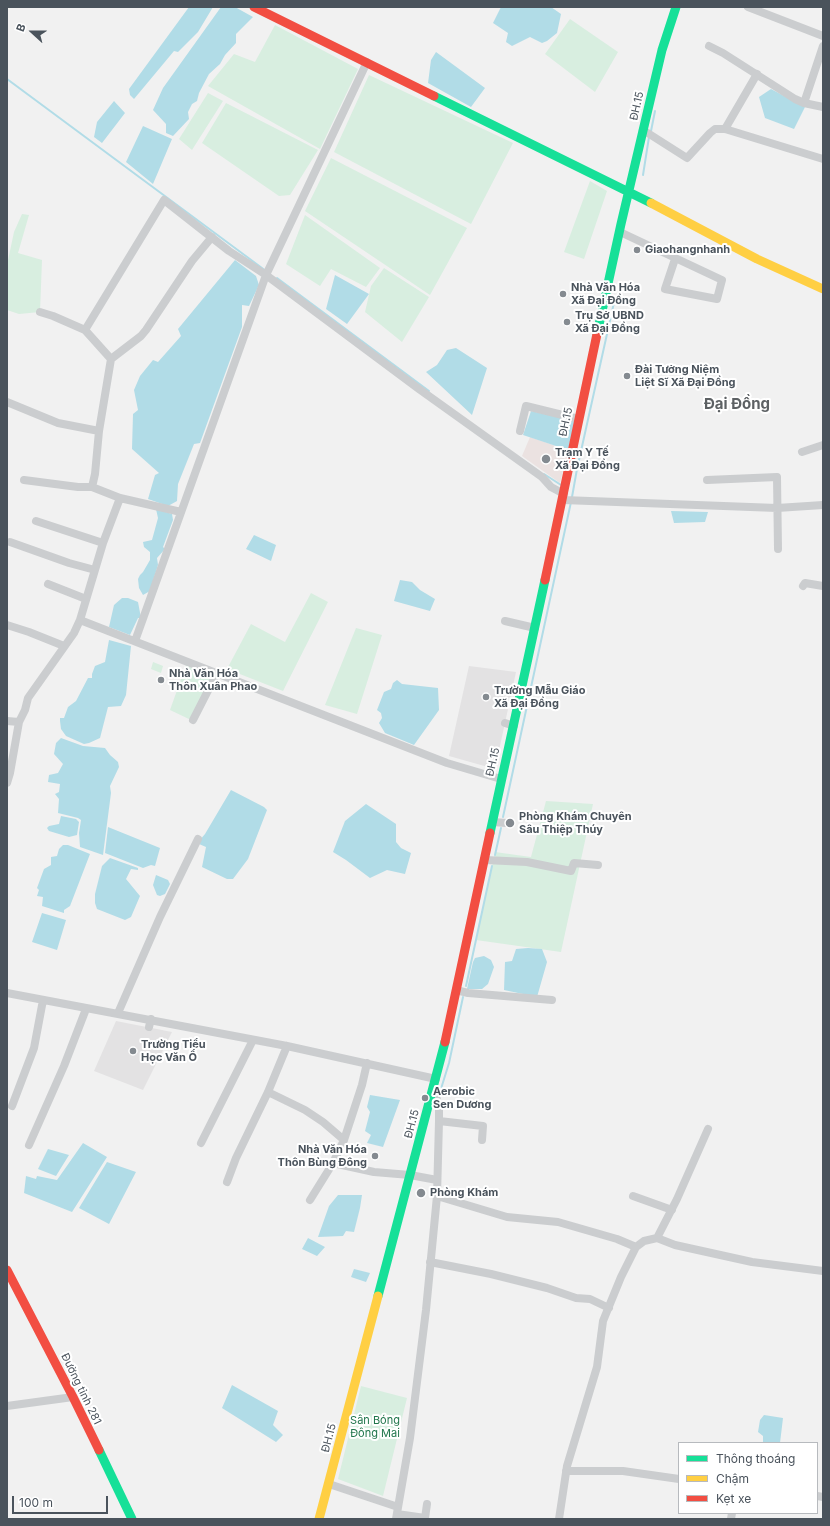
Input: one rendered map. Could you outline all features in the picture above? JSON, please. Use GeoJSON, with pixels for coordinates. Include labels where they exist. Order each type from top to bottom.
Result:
{"type":"FeatureCollection","features":[{"type":"Feature","properties":{"kind":"main road"},"geometry":{"type":"LineString","coordinates":[[254,7],[629,192],[757,259],[823,289]]}},
{"type":"Feature","properties":{"kind":"main road","name":"ĐH.15"},"geometry":{"type":"LineString","coordinates":[[319,1519],[435,1083],[493,822],[510,724],[535,628],[564,497],[568,463],[579,419],[580,403],[584,385],[662,50],[676,7]]}},
{"type":"Feature","properties":{"kind":"main road","name":"Đường tỉnh 281"},"geometry":{"type":"LineString","coordinates":[[8,1274],[73,1397],[132,1519]]}},
{"type":"Feature","properties":{"kind":"street"},"geometry":{"type":"LineString","coordinates":[[748,7],[823,36]]}},
{"type":"Feature","properties":{"kind":"street"},"geometry":{"type":"LineString","coordinates":[[709,46],[723,53],[804,103],[823,107]]}},
{"type":"Feature","properties":{"kind":"street"},"geometry":{"type":"LineString","coordinates":[[804,103],[823,46]]}},
{"type":"Feature","properties":{"kind":"street"},"geometry":{"type":"LineString","coordinates":[[135,641],[266,275],[367,62]]}},
{"type":"Feature","properties":{"kind":"street"},"geometry":{"type":"LineString","coordinates":[[725,129],[757,74]]}},
{"type":"Feature","properties":{"kind":"street"},"geometry":{"type":"LineString","coordinates":[[643,130],[687,158],[710,132],[715,129],[725,129],[823,159]]}},
{"type":"Feature","properties":{"kind":"street"},"geometry":{"type":"LineString","coordinates":[[85,330],[164,200],[229,251],[266,275],[419,389],[542,477],[551,487],[564,497],[777,508],[823,505]]}},
{"type":"Feature","properties":{"kind":"street"},"geometry":{"type":"LineString","coordinates":[[620,232],[722,280],[717,299],[665,289],[675,259]]}},
{"type":"Feature","properties":{"kind":"street"},"geometry":{"type":"LineString","coordinates":[[92,487],[95,474],[98,431],[111,359],[141,336],[146,330],[192,261],[212,237]]}},
{"type":"Feature","properties":{"kind":"street"},"geometry":{"type":"LineString","coordinates":[[40,312],[85,330],[111,359]]}},
{"type":"Feature","properties":{"kind":"street"},"geometry":{"type":"LineString","coordinates":[[7,402],[58,423],[98,431]]}},
{"type":"Feature","properties":{"kind":"street"},"geometry":{"type":"LineString","coordinates":[[520,431],[526,406],[579,419]]}},
{"type":"Feature","properties":{"kind":"street"},"geometry":{"type":"LineString","coordinates":[[802,452],[823,445]]}},
{"type":"Feature","properties":{"kind":"street"},"geometry":{"type":"LineString","coordinates":[[708,480],[776,477],[778,549]]}},
{"type":"Feature","properties":{"kind":"street"},"geometry":{"type":"LineString","coordinates":[[24,480],[78,487],[92,487],[120,498],[182,512]]}},
{"type":"Feature","properties":{"kind":"street"},"geometry":{"type":"LineString","coordinates":[[7,783],[19,722],[25,710],[28,698],[74,634],[80,620],[103,543],[120,498]]}},
{"type":"Feature","properties":{"kind":"street"},"geometry":{"type":"LineString","coordinates":[[36,522],[103,543]]}},
{"type":"Feature","properties":{"kind":"street"},"geometry":{"type":"LineString","coordinates":[[10,542],[69,563],[95,570]]}},
{"type":"Feature","properties":{"kind":"street"},"geometry":{"type":"LineString","coordinates":[[803,586],[805,583],[823,586]]}},
{"type":"Feature","properties":{"kind":"street"},"geometry":{"type":"LineString","coordinates":[[48,584],[86,598]]}},
{"type":"Feature","properties":{"kind":"street"},"geometry":{"type":"LineString","coordinates":[[80,620],[447,763],[501,779]]}},
{"type":"Feature","properties":{"kind":"street"},"geometry":{"type":"LineString","coordinates":[[505,621],[535,628]]}},
{"type":"Feature","properties":{"kind":"street"},"geometry":{"type":"LineString","coordinates":[[7,625],[64,646]]}},
{"type":"Feature","properties":{"kind":"street"},"geometry":{"type":"LineString","coordinates":[[193,720],[216,673]]}},
{"type":"Feature","properties":{"kind":"street"},"geometry":{"type":"LineString","coordinates":[[7,721],[19,722]]}},
{"type":"Feature","properties":{"kind":"street"},"geometry":{"type":"LineString","coordinates":[[493,822],[506,823]]}},
{"type":"Feature","properties":{"kind":"street"},"geometry":{"type":"LineString","coordinates":[[118,1013],[160,917],[198,839]]}},
{"type":"Feature","properties":{"kind":"street"},"geometry":{"type":"LineString","coordinates":[[485,860],[527,862],[571,871],[574,863],[598,865]]}},
{"type":"Feature","properties":{"kind":"street"},"geometry":{"type":"LineString","coordinates":[[456,990],[552,1000]]}},
{"type":"Feature","properties":{"kind":"street"},"geometry":{"type":"LineString","coordinates":[[7,993],[118,1013],[150,1023],[287,1046],[367,1063],[435,1083],[439,1108],[436,1180],[437,1196],[410,1438],[397,1513]]}},
{"type":"Feature","properties":{"kind":"street"},"geometry":{"type":"LineString","coordinates":[[12,1106],[34,1048],[43,1000]]}},
{"type":"Feature","properties":{"kind":"street"},"geometry":{"type":"LineString","coordinates":[[30,1144],[64,1066],[86,1008]]}},
{"type":"Feature","properties":{"kind":"street"},"geometry":{"type":"LineString","coordinates":[[201,1144],[253,1040]]}},
{"type":"Feature","properties":{"kind":"street"},"geometry":{"type":"LineString","coordinates":[[228,1182],[236,1158],[268,1092],[287,1046]]}},
{"type":"Feature","properties":{"kind":"street"},"geometry":{"type":"LineString","coordinates":[[310,1200],[333,1163],[344,1140],[362,1085],[367,1063]]}},
{"type":"Feature","properties":{"kind":"street"},"geometry":{"type":"LineString","coordinates":[[268,1092],[305,1110],[323,1122],[344,1140]]}},
{"type":"Feature","properties":{"kind":"street"},"geometry":{"type":"LineString","coordinates":[[439,1121],[483,1126],[482,1140]]}},
{"type":"Feature","properties":{"kind":"street"},"geometry":{"type":"LineString","coordinates":[[657,1238],[672,1210],[708,1128]]}},
{"type":"Feature","properties":{"kind":"street"},"geometry":{"type":"LineString","coordinates":[[333,1163],[374,1172],[410,1175],[436,1180]]}},
{"type":"Feature","properties":{"kind":"street"},"geometry":{"type":"LineString","coordinates":[[437,1196],[507,1217],[558,1222],[617,1239],[636,1248]]}},
{"type":"Feature","properties":{"kind":"street"},"geometry":{"type":"LineString","coordinates":[[633,1196],[672,1210]]}},
{"type":"Feature","properties":{"kind":"street"},"geometry":{"type":"LineString","coordinates":[[559,1519],[566,1471],[597,1367],[603,1321],[621,1277],[636,1248],[644,1242],[657,1238],[675,1245],[752,1262],[823,1271]]}},
{"type":"Feature","properties":{"kind":"street"},"geometry":{"type":"LineString","coordinates":[[430,1262],[491,1274],[547,1288],[576,1298],[590,1299],[609,1308]]}},
{"type":"Feature","properties":{"kind":"street"},"geometry":{"type":"LineString","coordinates":[[7,1406],[73,1397]]}},
{"type":"Feature","properties":{"kind":"street"},"geometry":{"type":"LineString","coordinates":[[566,1471],[623,1471],[678,1479]]}},
{"type":"Feature","properties":{"kind":"street"},"geometry":{"type":"LineString","coordinates":[[328,1484],[397,1513],[425,1518],[427,1504]]}},
{"type":"Feature","properties":{"kind":"shaded area","name":"Trạm Y Tế Xã Đại Đồng"},"geometry":{"type":"Polygon","coordinates":[[[530,437],[568,450],[560,483],[522,456],[530,437]]]}},
{"type":"Feature","properties":{"kind":"shaded area","name":"Trường Mẫu Giáo Xã Đại Đồng"},"geometry":{"type":"Polygon","coordinates":[[[469,666],[516,672],[495,769],[449,756],[469,666]]]}},
{"type":"Feature","properties":{"kind":"shaded area","name":"Trường Tiểu Học Văn Ổ"},"geometry":{"type":"Polygon","coordinates":[[[116,1021],[172,1032],[143,1090],[94,1071],[116,1021]]]}},
{"type":"Feature","properties":{"kind":"green space"},"geometry":{"type":"Polygon","coordinates":[[[570,19],[618,52],[595,92],[545,54],[570,19]]]}},
{"type":"Feature","properties":{"kind":"green space"},"geometry":{"type":"Polygon","coordinates":[[[275,25],[358,69],[320,149],[208,86],[234,54],[255,62],[275,25]]]}},
{"type":"Feature","properties":{"kind":"green space"},"geometry":{"type":"Polygon","coordinates":[[[369,75],[513,143],[471,224],[334,152],[369,75]]]}},
{"type":"Feature","properties":{"kind":"green space"},"geometry":{"type":"Polygon","coordinates":[[[208,93],[223,101],[192,150],[179,139],[208,93]]]}},
{"type":"Feature","properties":{"kind":"green space"},"geometry":{"type":"Polygon","coordinates":[[[226,103],[318,150],[290,195],[279,196],[202,143],[226,103]]]}},
{"type":"Feature","properties":{"kind":"green space"},"geometry":{"type":"Polygon","coordinates":[[[331,158],[467,228],[430,295],[305,211],[331,158]]]}},
{"type":"Feature","properties":{"kind":"green space"},"geometry":{"type":"Polygon","coordinates":[[[590,181],[607,191],[584,259],[564,252],[590,181]]]}},
{"type":"Feature","properties":{"kind":"green space"},"geometry":{"type":"Polygon","coordinates":[[[22,214],[29,215],[18,253],[42,260],[40,312],[19,314],[7,310],[7,265],[14,232],[22,214]]]}},
{"type":"Feature","properties":{"kind":"green space"},"geometry":{"type":"Polygon","coordinates":[[[305,215],[380,268],[366,287],[331,269],[320,286],[286,264],[305,215]]]}},
{"type":"Feature","properties":{"kind":"green space"},"geometry":{"type":"Polygon","coordinates":[[[384,268],[429,297],[402,342],[365,312],[371,286],[384,268]]]}},
{"type":"Feature","properties":{"kind":"green space"},"geometry":{"type":"Polygon","coordinates":[[[311,593],[328,602],[283,691],[227,669],[251,624],[285,642],[311,593]]]}},
{"type":"Feature","properties":{"kind":"green space"},"geometry":{"type":"Polygon","coordinates":[[[356,628],[382,635],[357,714],[325,705],[356,628]]]}},
{"type":"Feature","properties":{"kind":"green space"},"geometry":{"type":"Polygon","coordinates":[[[153,662],[163,666],[161,673],[151,669],[153,662]]]}},
{"type":"Feature","properties":{"kind":"green space"},"geometry":{"type":"Polygon","coordinates":[[[186,665],[213,677],[191,720],[170,710],[186,665]]]}},
{"type":"Feature","properties":{"kind":"green space"},"geometry":{"type":"Polygon","coordinates":[[[546,801],[593,804],[561,952],[476,940],[495,852],[531,857],[546,801]]]}},
{"type":"Feature","properties":{"kind":"green space","name":"Sân Bóng Đông Mai"},"geometry":{"type":"Polygon","coordinates":[[[361,1386],[407,1398],[383,1496],[338,1479],[361,1386]]]}},
{"type":"Feature","properties":{"kind":"water"},"geometry":{"type":"Polygon","coordinates":[[[189,7],[213,7],[198,32],[178,52],[174,51],[134,99],[130,95],[129,89],[189,7]]]}},
{"type":"Feature","properties":{"kind":"water"},"geometry":{"type":"Polygon","coordinates":[[[221,7],[235,7],[253,17],[236,34],[236,43],[225,55],[220,64],[209,74],[199,93],[197,101],[192,104],[188,112],[189,119],[173,136],[166,133],[166,124],[153,110],[163,88],[221,7]]]}},
{"type":"Feature","properties":{"kind":"water"},"geometry":{"type":"Polygon","coordinates":[[[501,7],[551,7],[561,14],[557,33],[542,43],[530,37],[512,46],[506,42],[508,33],[493,23],[501,7]]]}},
{"type":"Feature","properties":{"kind":"water"},"geometry":{"type":"Polygon","coordinates":[[[436,52],[485,88],[471,107],[428,83],[431,60],[436,52]]]}},
{"type":"Feature","properties":{"kind":"water"},"geometry":{"type":"Polygon","coordinates":[[[771,89],[805,107],[794,129],[765,118],[759,97],[771,89]]]}},
{"type":"Feature","properties":{"kind":"water"},"geometry":{"type":"Polygon","coordinates":[[[114,101],[125,113],[102,143],[94,137],[97,122],[114,101]]]}},
{"type":"Feature","properties":{"kind":"water"},"geometry":{"type":"Polygon","coordinates":[[[143,126],[172,139],[153,184],[126,162],[143,126]]]}},
{"type":"Feature","properties":{"kind":"water"},"geometry":{"type":"Polygon","coordinates":[[[235,260],[256,276],[259,285],[249,306],[242,305],[242,327],[200,443],[194,444],[178,484],[177,501],[168,506],[148,499],[155,475],[159,473],[132,449],[133,414],[138,410],[134,390],[140,376],[153,360],[158,362],[181,336],[178,329],[235,260]]]}},
{"type":"Feature","properties":{"kind":"water"},"geometry":{"type":"Polygon","coordinates":[[[335,275],[369,294],[347,324],[326,309],[335,275]]]}},
{"type":"Feature","properties":{"kind":"water"},"geometry":{"type":"Polygon","coordinates":[[[456,348],[487,368],[472,415],[426,372],[437,365],[447,350],[456,348]]]}},
{"type":"Feature","properties":{"kind":"water"},"geometry":{"type":"Polygon","coordinates":[[[531,411],[575,421],[568,450],[523,435],[531,411]]]}},
{"type":"Feature","properties":{"kind":"water"},"geometry":{"type":"Polygon","coordinates":[[[156,509],[172,514],[173,520],[163,547],[165,549],[157,558],[158,565],[150,591],[143,595],[139,588],[138,579],[150,560],[150,552],[144,547],[143,542],[152,540],[158,518],[156,509]]]}},
{"type":"Feature","properties":{"kind":"water"},"geometry":{"type":"Polygon","coordinates":[[[671,511],[708,512],[705,522],[674,523],[671,511]]]}},
{"type":"Feature","properties":{"kind":"water"},"geometry":{"type":"Polygon","coordinates":[[[254,535],[276,545],[271,561],[246,549],[254,535]]]}},
{"type":"Feature","properties":{"kind":"water"},"geometry":{"type":"Polygon","coordinates":[[[400,580],[412,582],[420,590],[435,599],[430,611],[394,601],[400,580]]]}},
{"type":"Feature","properties":{"kind":"water"},"geometry":{"type":"Polygon","coordinates":[[[122,598],[128,598],[138,602],[141,618],[138,618],[130,635],[109,627],[114,605],[122,598]]]}},
{"type":"Feature","properties":{"kind":"water"},"geometry":{"type":"Polygon","coordinates":[[[109,640],[131,646],[126,695],[121,706],[108,707],[100,738],[84,744],[66,736],[61,729],[60,718],[64,718],[68,707],[76,701],[88,678],[92,678],[95,666],[105,662],[109,640]]]}},
{"type":"Feature","properties":{"kind":"water"},"geometry":{"type":"Polygon","coordinates":[[[397,680],[402,684],[438,688],[439,710],[414,745],[385,733],[379,723],[382,718],[381,713],[377,710],[384,692],[391,689],[393,683],[397,680]]]}},
{"type":"Feature","properties":{"kind":"water"},"geometry":{"type":"Polygon","coordinates":[[[61,738],[83,746],[105,748],[118,762],[119,767],[110,786],[111,793],[103,855],[80,847],[79,833],[81,820],[58,813],[59,799],[55,794],[59,792],[60,784],[48,782],[49,775],[58,773],[63,764],[54,754],[56,743],[61,738]]]}},
{"type":"Feature","properties":{"kind":"water"},"geometry":{"type":"Polygon","coordinates":[[[231,790],[267,810],[248,859],[233,879],[227,879],[202,867],[206,847],[199,844],[199,841],[205,834],[231,790]]]}},
{"type":"Feature","properties":{"kind":"water"},"geometry":{"type":"Polygon","coordinates":[[[366,804],[396,824],[396,842],[401,848],[411,853],[405,874],[387,870],[370,878],[333,852],[345,821],[366,804]]]}},
{"type":"Feature","properties":{"kind":"water"},"geometry":{"type":"Polygon","coordinates":[[[61,816],[76,819],[79,822],[77,835],[69,837],[49,831],[47,828],[49,826],[59,824],[61,816]]]}},
{"type":"Feature","properties":{"kind":"water"},"geometry":{"type":"Polygon","coordinates":[[[108,827],[160,848],[155,866],[151,865],[143,868],[105,853],[108,827]]]}},
{"type":"Feature","properties":{"kind":"water"},"geometry":{"type":"Polygon","coordinates":[[[63,845],[68,845],[90,854],[70,906],[64,910],[64,913],[42,906],[43,897],[37,896],[39,890],[37,888],[44,869],[51,865],[51,857],[57,856],[59,849],[63,845]]]}},
{"type":"Feature","properties":{"kind":"water"},"geometry":{"type":"Polygon","coordinates":[[[110,858],[138,868],[138,870],[131,869],[126,879],[140,896],[131,917],[125,920],[97,909],[95,903],[95,894],[102,866],[110,858]]]}},
{"type":"Feature","properties":{"kind":"water"},"geometry":{"type":"Polygon","coordinates":[[[156,875],[168,880],[170,884],[165,894],[160,896],[157,895],[153,885],[156,875]]]}},
{"type":"Feature","properties":{"kind":"water"},"geometry":{"type":"Polygon","coordinates":[[[42,913],[66,920],[57,950],[32,942],[42,913]]]}},
{"type":"Feature","properties":{"kind":"water"},"geometry":{"type":"Polygon","coordinates":[[[516,949],[542,949],[547,962],[537,997],[504,990],[505,962],[512,961],[516,949]]]}},
{"type":"Feature","properties":{"kind":"water"},"geometry":{"type":"Polygon","coordinates":[[[484,956],[491,960],[494,967],[488,984],[482,989],[467,989],[475,958],[484,956]]]}},
{"type":"Feature","properties":{"kind":"water"},"geometry":{"type":"Polygon","coordinates":[[[370,1095],[400,1100],[383,1147],[367,1143],[371,1135],[365,1131],[370,1112],[367,1107],[370,1095]]]}},
{"type":"Feature","properties":{"kind":"water"},"geometry":{"type":"Polygon","coordinates":[[[83,1143],[107,1157],[72,1212],[24,1193],[26,1176],[36,1179],[37,1176],[57,1180],[83,1143]]]}},
{"type":"Feature","properties":{"kind":"water"},"geometry":{"type":"Polygon","coordinates":[[[48,1149],[69,1155],[56,1176],[38,1169],[48,1149]]]}},
{"type":"Feature","properties":{"kind":"water"},"geometry":{"type":"Polygon","coordinates":[[[107,1162],[136,1172],[109,1224],[79,1208],[107,1162]]]}},
{"type":"Feature","properties":{"kind":"water"},"geometry":{"type":"Polygon","coordinates":[[[338,1195],[362,1195],[354,1232],[346,1231],[343,1236],[318,1237],[329,1206],[338,1195]]]}},
{"type":"Feature","properties":{"kind":"water"},"geometry":{"type":"Polygon","coordinates":[[[308,1238],[325,1247],[317,1256],[302,1249],[308,1238]]]}},
{"type":"Feature","properties":{"kind":"water"},"geometry":{"type":"Polygon","coordinates":[[[354,1269],[370,1273],[366,1282],[351,1277],[354,1269]]]}},
{"type":"Feature","properties":{"kind":"water"},"geometry":{"type":"Polygon","coordinates":[[[232,1385],[278,1411],[273,1425],[283,1435],[276,1442],[222,1408],[232,1385]]]}},
{"type":"Feature","properties":{"kind":"water"},"geometry":{"type":"Polygon","coordinates":[[[764,1415],[783,1418],[780,1442],[763,1442],[763,1436],[758,1432],[760,1420],[764,1415]]]}},
{"type":"Feature","properties":{"kind":"waterway"},"geometry":{"type":"LineString","coordinates":[[7,79],[266,271]]}},
{"type":"Feature","properties":{"kind":"waterway"},"geometry":{"type":"LineString","coordinates":[[651,131],[655,111]]}},
{"type":"Feature","properties":{"kind":"waterway"},"geometry":{"type":"LineString","coordinates":[[643,175],[649,137]]}},
{"type":"Feature","properties":{"kind":"waterway"},"geometry":{"type":"LineString","coordinates":[[277,278],[429,391]]}},
{"type":"Feature","properties":{"kind":"waterway"},"geometry":{"type":"LineString","coordinates":[[572,497],[615,298]]}},
{"type":"Feature","properties":{"kind":"waterway"},"geometry":{"type":"LineString","coordinates":[[544,474],[561,485]]}},
{"type":"Feature","properties":{"kind":"waterway"},"geometry":{"type":"LineString","coordinates":[[503,817],[571,502]]}},
{"type":"Feature","properties":{"kind":"waterway"},"geometry":{"type":"LineString","coordinates":[[495,855],[501,828]]}},
{"type":"Feature","properties":{"kind":"waterway"},"geometry":{"type":"LineString","coordinates":[[466,986],[492,866]]}},
{"type":"Feature","properties":{"kind":"waterway"},"geometry":{"type":"LineString","coordinates":[[440,1092],[449,1063],[463,997]]}},
{"type":"Feature","properties":{"kind":"traffic: fast"},"geometry":{"type":"LineString","coordinates":[[597,334],[662,50],[676,7]]}},
{"type":"Feature","properties":{"kind":"traffic: fast"},"geometry":{"type":"LineString","coordinates":[[434,96],[651,203]]}},
{"type":"Feature","properties":{"kind":"traffic: fast"},"geometry":{"type":"LineString","coordinates":[[490,833],[545,580]]}},
{"type":"Feature","properties":{"kind":"traffic: fast"},"geometry":{"type":"LineString","coordinates":[[378,1296],[445,1042]]}},
{"type":"Feature","properties":{"kind":"traffic: fast"},"geometry":{"type":"LineString","coordinates":[[99,1450],[132,1519]]}},
{"type":"Feature","properties":{"kind":"traffic: slow"},"geometry":{"type":"LineString","coordinates":[[651,203],[757,259],[823,289]]}},
{"type":"Feature","properties":{"kind":"traffic: slow"},"geometry":{"type":"LineString","coordinates":[[319,1519],[378,1296]]}},
{"type":"Feature","properties":{"kind":"traffic: jam"},"geometry":{"type":"LineString","coordinates":[[254,7],[434,96]]}},
{"type":"Feature","properties":{"kind":"traffic: jam"},"geometry":{"type":"LineString","coordinates":[[545,580],[597,334]]}},
{"type":"Feature","properties":{"kind":"traffic: jam"},"geometry":{"type":"LineString","coordinates":[[445,1042],[490,833]]}},
{"type":"Feature","properties":{"kind":"traffic: jam"},"geometry":{"type":"LineString","coordinates":[[7,1270],[99,1450]]}},
{"type":"Feature","properties":{"kind":"place","name":"Giaohangnhanh"},"geometry":{"type":"Point","coordinates":[637,250]}},
{"type":"Feature","properties":{"kind":"place","name":"Nhà Văn Hóa Xã Đại Đồng"},"geometry":{"type":"Point","coordinates":[563,294]}},
{"type":"Feature","properties":{"kind":"place","name":"Trụ Sở UBND Xã Đại Đồng"},"geometry":{"type":"Point","coordinates":[567,322]}},
{"type":"Feature","properties":{"kind":"place","name":"Đài Tưởng Niệm Liệt Sĩ Xã Đại Đồng"},"geometry":{"type":"Point","coordinates":[627,376]}},
{"type":"Feature","properties":{"kind":"place","name":"Trạm Y Tế Xã Đại Đồng"},"geometry":{"type":"Point","coordinates":[546,459]}},
{"type":"Feature","properties":{"kind":"place","name":"Nhà Văn Hóa Thôn Xuân Phao"},"geometry":{"type":"Point","coordinates":[161,680]}},
{"type":"Feature","properties":{"kind":"place","name":"Trường Mẫu Giáo Xã Đại Đồng"},"geometry":{"type":"Point","coordinates":[486,697]}},
{"type":"Feature","properties":{"kind":"place","name":"Phòng Khám Chuyên Sâu Thiệp Thúy"},"geometry":{"type":"Point","coordinates":[510,823]}},
{"type":"Feature","properties":{"kind":"place","name":"Trường Tiểu Học Văn Ổ"},"geometry":{"type":"Point","coordinates":[133,1051]}},
{"type":"Feature","properties":{"kind":"place","name":"Aerobic Sen Dương"},"geometry":{"type":"Point","coordinates":[425,1098]}},
{"type":"Feature","properties":{"kind":"place","name":"Nhà Văn Hóa Thôn Bùng Đông"},"geometry":{"type":"Point","coordinates":[375,1156]}},
{"type":"Feature","properties":{"kind":"place","name":"Phòng Khám"},"geometry":{"type":"Point","coordinates":[421,1193]}},
{"type":"Feature","properties":{"kind":"district","name":"Đại Đồng"},"geometry":{"type":"Point","coordinates":[737,404]}}]}
